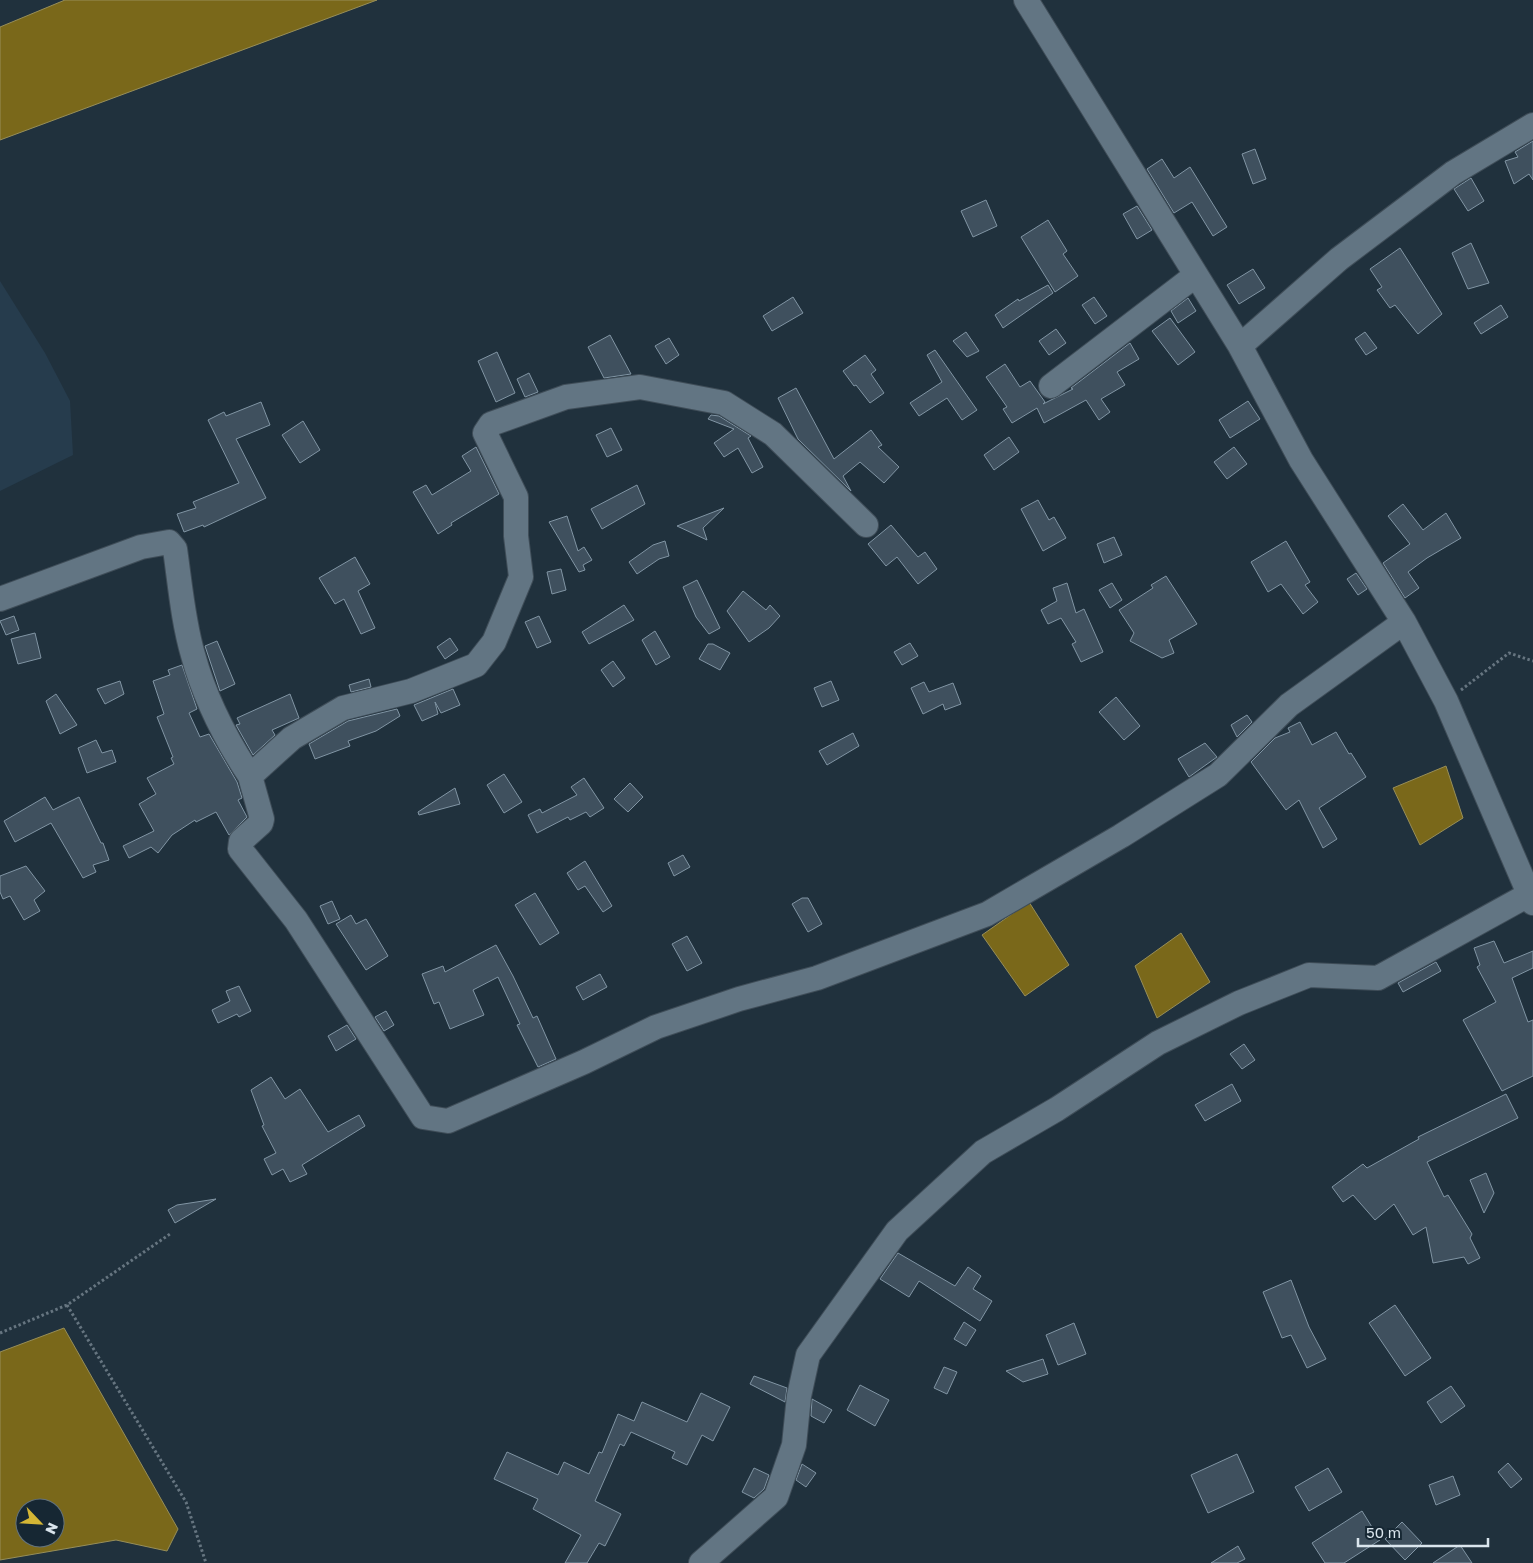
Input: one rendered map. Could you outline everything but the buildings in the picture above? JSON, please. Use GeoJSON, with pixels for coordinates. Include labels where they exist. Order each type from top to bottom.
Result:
{"type":"FeatureCollection","features":[{"type":"Feature","properties":{"kind":"street"},"geometry":{"type":"LineString","coordinates":[[700,1563],[776,1497],[794,1445],[799,1396],[808,1356],[897,1231],[983,1152],[1057,1109],[1158,1043],[1238,1003],[1309,975],[1378,978],[1532,899],[1446,701],[1404,622],[1300,460],[1240,346],[1026,0]]}},
{"type":"Feature","properties":{"kind":"street"},"geometry":{"type":"LineString","coordinates":[[1240,346],[1339,259],[1453,174],[1533,125]]}},
{"type":"Feature","properties":{"kind":"street"},"geometry":{"type":"LineString","coordinates":[[1051,386],[1196,275]]}},
{"type":"Feature","properties":{"kind":"street"},"geometry":{"type":"LineString","coordinates":[[250,776],[292,738],[343,708],[411,691],[476,665],[494,642],[521,578],[516,536],[516,497],[485,433],[491,424],[566,397],[640,387],[724,403],[774,434],[866,525]]}},
{"type":"Feature","properties":{"kind":"street"},"geometry":{"type":"LineString","coordinates":[[0,599],[141,547],[169,542],[175,549],[192,654],[206,696],[230,746],[250,776],[261,823],[241,840],[240,849],[296,920],[423,1117],[448,1121],[584,1062],[656,1027],[739,999],[817,978],[987,914],[1121,836],[1218,775],[1289,705],[1404,622]]}},
{"type":"Feature","properties":{"kind":"path"},"geometry":{"type":"LineString","coordinates":[[1446,701],[1509,654],[1533,661]]}},
{"type":"Feature","properties":{"kind":"path"},"geometry":{"type":"LineString","coordinates":[[0,1333],[66,1305],[170,1234]]}},
{"type":"Feature","properties":{"kind":"path"},"geometry":{"type":"LineString","coordinates":[[66,1305],[186,1502],[206,1563]]}},
{"type":"Feature","properties":{"kind":"shaded area"},"geometry":{"type":"Polygon","coordinates":[[[65,0],[377,0],[0,140],[0,27],[65,0]]]}},
{"type":"Feature","properties":{"kind":"shaded area"},"geometry":{"type":"Polygon","coordinates":[[[0,281],[45,353],[70,401],[73,455],[0,491],[0,281]]]}},
{"type":"Feature","properties":{"kind":"shaded area"},"geometry":{"type":"Polygon","coordinates":[[[1446,766],[1463,818],[1420,845],[1393,788],[1446,766]]]}},
{"type":"Feature","properties":{"kind":"shaded area"},"geometry":{"type":"Polygon","coordinates":[[[1029,902],[1069,965],[1025,996],[982,935],[1029,902]]]}},
{"type":"Feature","properties":{"kind":"shaded area"},"geometry":{"type":"Polygon","coordinates":[[[1181,933],[1210,982],[1157,1018],[1135,966],[1181,933]]]}},
{"type":"Feature","properties":{"kind":"shaded area"},"geometry":{"type":"Polygon","coordinates":[[[64,1328],[178,1529],[167,1551],[116,1540],[0,1560],[0,1352],[64,1328]]]}}]}
